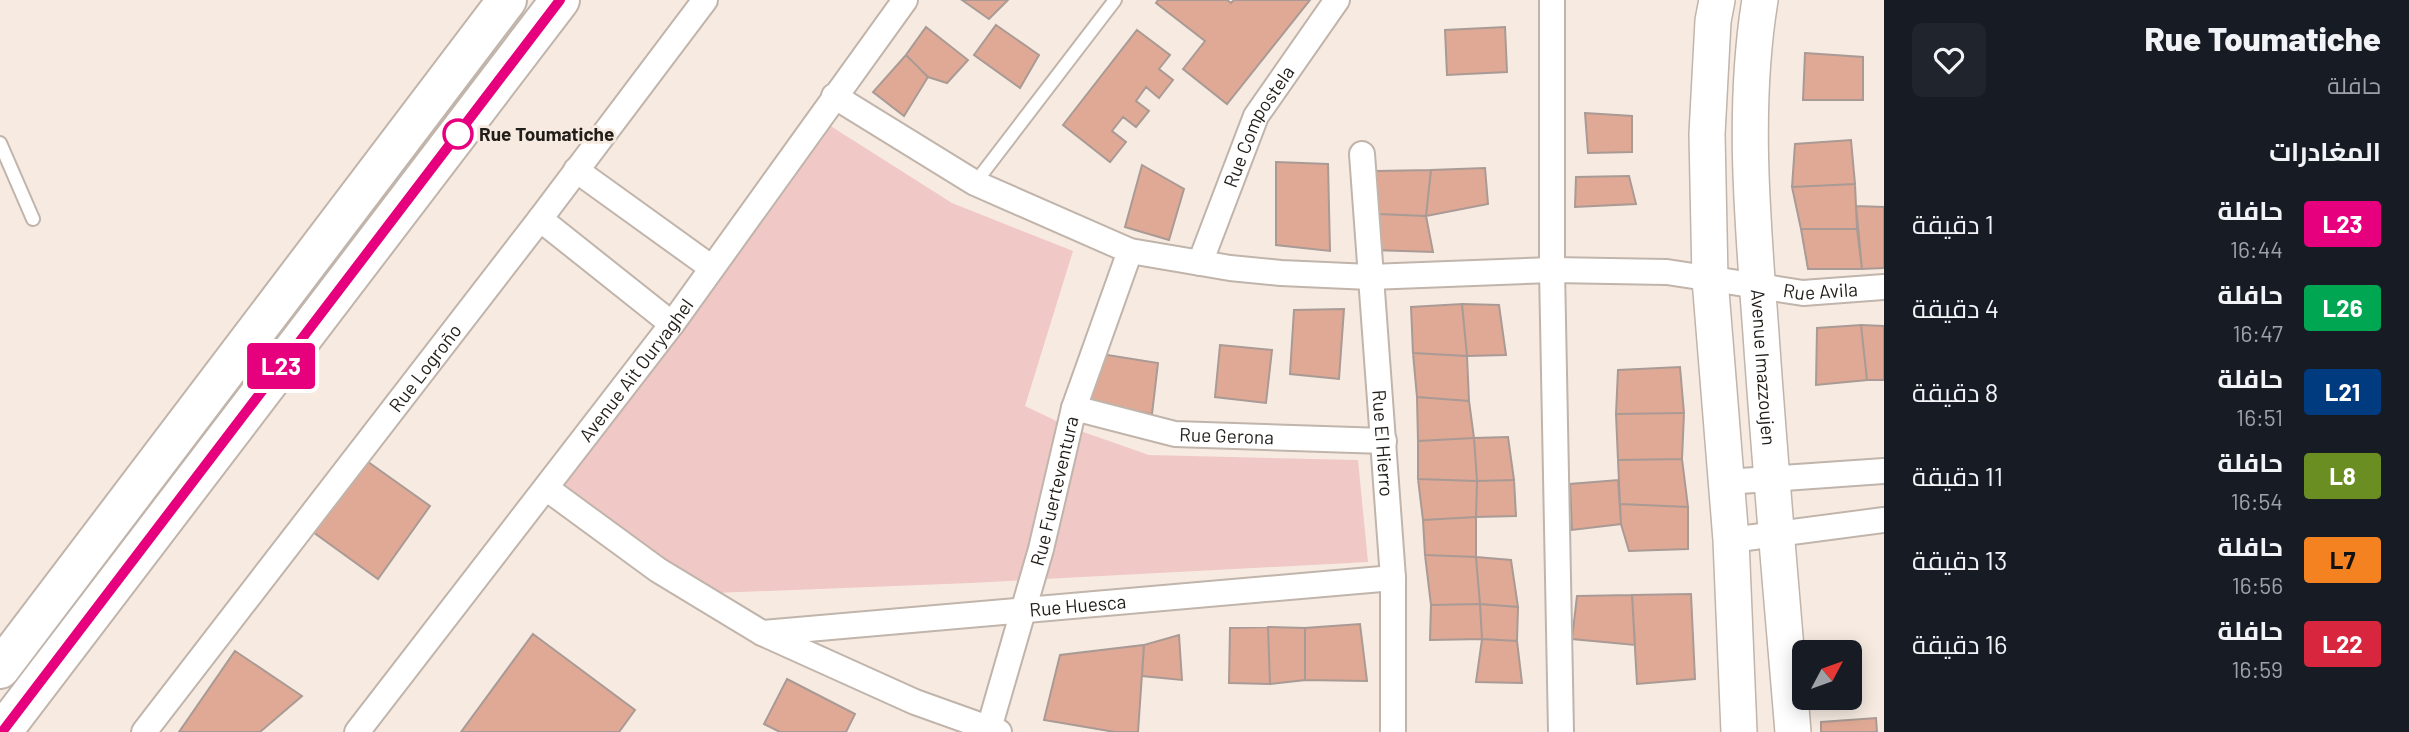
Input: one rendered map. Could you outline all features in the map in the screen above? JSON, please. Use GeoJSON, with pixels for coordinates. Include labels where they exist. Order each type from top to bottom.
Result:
{"type":"FeatureCollection","features":[{"type":"Feature","properties":{"kind":"main road"},"geometry":{"type":"LineString","coordinates":[[0,669],[507,0]]}},
{"type":"Feature","properties":{"kind":"main road"},"geometry":{"type":"LineString","coordinates":[[2,732],[560,0]]}},
{"type":"Feature","properties":{"kind":"street","name":"Rue Logroño"},"geometry":{"type":"LineString","coordinates":[[144,732],[540,219],[705,0]]}},
{"type":"Feature","properties":{"kind":"street","name":"Avenue Ait Ouryaghel"},"geometry":{"type":"LineString","coordinates":[[356,732],[672,324],[905,0]]}},
{"type":"Feature","properties":{"kind":"street","name":"Rue Compostela"},"geometry":{"type":"LineString","coordinates":[[1200,264],[1256,116],[1338,0]]}},
{"type":"Feature","properties":{"kind":"street"},"geometry":{"type":"LineString","coordinates":[[1552,0],[1552,270],[1561,732]]}},
{"type":"Feature","properties":{"kind":"street"},"geometry":{"type":"LineString","coordinates":[[1717,0],[1713,21],[1707,134],[1710,279],[1731,540],[1739,732]]}},
{"type":"Feature","properties":{"kind":"street","name":"Avenue Imazzoujen"},"geometry":{"type":"LineString","coordinates":[[1760,0],[1755,29],[1750,149],[1771,480],[1793,732]]}},
{"type":"Feature","properties":{"kind":"street","name":"Rue Avila"},"geometry":{"type":"LineString","coordinates":[[834,96],[975,183],[1130,251],[1200,264],[1281,273],[1370,277],[1552,270],[1667,272],[1803,293],[1884,288]]}},
{"type":"Feature","properties":{"kind":"street","name":"Rue El Hierro"},"geometry":{"type":"LineString","coordinates":[[1362,154],[1393,578],[1393,732]]}},
{"type":"Feature","properties":{"kind":"street"},"geometry":{"type":"LineString","coordinates":[[576,170],[712,268]]}},
{"type":"Feature","properties":{"kind":"street"},"geometry":{"type":"LineString","coordinates":[[540,219],[672,324]]}},
{"type":"Feature","properties":{"kind":"street","name":"Rue Fuerteventura"},"geometry":{"type":"LineString","coordinates":[[992,731],[1074,408],[1130,251]]}},
{"type":"Feature","properties":{"kind":"street","name":"Rue Gerona"},"geometry":{"type":"LineString","coordinates":[[1074,408],[1175,434],[1384,441]]}},
{"type":"Feature","properties":{"kind":"street"},"geometry":{"type":"LineString","coordinates":[[1726,482],[1884,471]]}},
{"type":"Feature","properties":{"kind":"street"},"geometry":{"type":"LineString","coordinates":[[546,488],[658,569],[762,633],[903,697],[992,731]]}},
{"type":"Feature","properties":{"kind":"street"},"geometry":{"type":"LineString","coordinates":[[1731,540],[1884,520]]}},
{"type":"Feature","properties":{"kind":"street","name":"Rue Huesca"},"geometry":{"type":"LineString","coordinates":[[762,633],[1393,578]]}},
{"type":"Feature","properties":{"kind":"lane"},"geometry":{"type":"LineString","coordinates":[[975,183],[1115,0]]}},
{"type":"Feature","properties":{"kind":"lane"},"geometry":{"type":"LineString","coordinates":[[0,143],[33,219]]}},
{"type":"Feature","properties":{"kind":"shaded area"},"geometry":{"type":"Polygon","coordinates":[[[818,118],[952,203],[1073,251],[1025,406],[1069,427],[1149,455],[1358,460],[1368,562],[971,583],[714,593],[544,481],[818,118]]]}},
{"type":"Feature","properties":{"kind":"building"},"geometry":{"type":"Polygon","coordinates":[[[962,0],[1008,0],[989,19],[962,0]]]}},
{"type":"Feature","properties":{"kind":"building"},"geometry":{"type":"Polygon","coordinates":[[[1158,0],[1227,0],[1231,3],[1234,0],[1310,0],[1227,104],[1183,69],[1205,41],[1156,3],[1158,0]]]}},
{"type":"Feature","properties":{"kind":"building"},"geometry":{"type":"Polygon","coordinates":[[[996,25],[1039,55],[1020,88],[974,55],[996,25]]]}},
{"type":"Feature","properties":{"kind":"building"},"geometry":{"type":"Polygon","coordinates":[[[926,27],[968,60],[947,83],[928,77],[906,55],[926,27]]]}},
{"type":"Feature","properties":{"kind":"building"},"geometry":{"type":"Polygon","coordinates":[[[1505,27],[1507,72],[1447,75],[1445,30],[1505,27]]]}},
{"type":"Feature","properties":{"kind":"building"},"geometry":{"type":"Polygon","coordinates":[[[1137,30],[1170,55],[1159,69],[1173,80],[1159,98],[1146,87],[1136,101],[1149,111],[1136,127],[1123,117],[1112,131],[1126,142],[1110,162],[1063,125],[1137,30]]]}},
{"type":"Feature","properties":{"kind":"building"},"geometry":{"type":"Polygon","coordinates":[[[1805,53],[1863,57],[1863,100],[1803,100],[1805,53]]]}},
{"type":"Feature","properties":{"kind":"building"},"geometry":{"type":"Polygon","coordinates":[[[906,55],[928,77],[904,116],[873,92],[906,55]]]}},
{"type":"Feature","properties":{"kind":"building"},"geometry":{"type":"Polygon","coordinates":[[[1585,113],[1632,116],[1632,152],[1588,153],[1585,113]]]}},
{"type":"Feature","properties":{"kind":"building"},"geometry":{"type":"Polygon","coordinates":[[[1851,140],[1855,184],[1792,187],[1795,144],[1851,140]]]}},
{"type":"Feature","properties":{"kind":"building"},"geometry":{"type":"Polygon","coordinates":[[[1276,162],[1328,164],[1330,251],[1276,245],[1276,162]]]}},
{"type":"Feature","properties":{"kind":"building"},"geometry":{"type":"Polygon","coordinates":[[[1142,165],[1184,189],[1169,240],[1125,227],[1142,165]]]}},
{"type":"Feature","properties":{"kind":"building"},"geometry":{"type":"Polygon","coordinates":[[[1485,168],[1488,204],[1426,216],[1431,170],[1485,168]]]}},
{"type":"Feature","properties":{"kind":"building"},"geometry":{"type":"Polygon","coordinates":[[[1431,170],[1426,216],[1378,214],[1376,171],[1431,170]]]}},
{"type":"Feature","properties":{"kind":"building"},"geometry":{"type":"Polygon","coordinates":[[[1629,176],[1636,204],[1575,207],[1576,177],[1629,176]]]}},
{"type":"Feature","properties":{"kind":"building"},"geometry":{"type":"Polygon","coordinates":[[[1855,184],[1857,229],[1801,229],[1792,187],[1855,184]]]}},
{"type":"Feature","properties":{"kind":"building"},"geometry":{"type":"Polygon","coordinates":[[[1856,206],[1884,207],[1884,268],[1862,269],[1856,206]]]}},
{"type":"Feature","properties":{"kind":"building"},"geometry":{"type":"Polygon","coordinates":[[[1378,214],[1426,216],[1433,252],[1373,250],[1378,214]]]}},
{"type":"Feature","properties":{"kind":"building"},"geometry":{"type":"Polygon","coordinates":[[[1801,229],[1857,229],[1862,269],[1808,269],[1801,229]]]}},
{"type":"Feature","properties":{"kind":"building"},"geometry":{"type":"Polygon","coordinates":[[[1462,304],[1467,356],[1413,353],[1411,307],[1462,304]]]}},
{"type":"Feature","properties":{"kind":"building"},"geometry":{"type":"Polygon","coordinates":[[[1462,304],[1499,305],[1506,355],[1467,356],[1462,304]]]}},
{"type":"Feature","properties":{"kind":"building"},"geometry":{"type":"Polygon","coordinates":[[[1344,309],[1339,379],[1290,374],[1294,310],[1344,309]]]}},
{"type":"Feature","properties":{"kind":"building"},"geometry":{"type":"Polygon","coordinates":[[[1861,325],[1884,326],[1884,380],[1867,380],[1861,325]]]}},
{"type":"Feature","properties":{"kind":"building"},"geometry":{"type":"Polygon","coordinates":[[[1861,325],[1867,380],[1816,385],[1817,328],[1861,325]]]}},
{"type":"Feature","properties":{"kind":"building"},"geometry":{"type":"Polygon","coordinates":[[[1220,345],[1272,350],[1266,403],[1215,397],[1220,345]]]}},
{"type":"Feature","properties":{"kind":"building"},"geometry":{"type":"Polygon","coordinates":[[[1413,353],[1467,356],[1469,401],[1417,397],[1413,353]]]}},
{"type":"Feature","properties":{"kind":"building"},"geometry":{"type":"Polygon","coordinates":[[[1101,354],[1158,363],[1152,414],[1088,403],[1101,354]]]}},
{"type":"Feature","properties":{"kind":"building"},"geometry":{"type":"Polygon","coordinates":[[[1680,367],[1684,413],[1616,414],[1618,370],[1680,367]]]}},
{"type":"Feature","properties":{"kind":"building"},"geometry":{"type":"Polygon","coordinates":[[[1417,397],[1469,401],[1474,438],[1418,441],[1417,397]]]}},
{"type":"Feature","properties":{"kind":"building"},"geometry":{"type":"Polygon","coordinates":[[[1684,413],[1682,459],[1618,460],[1616,414],[1684,413]]]}},
{"type":"Feature","properties":{"kind":"building"},"geometry":{"type":"Polygon","coordinates":[[[1508,437],[1514,480],[1477,481],[1474,438],[1508,437]]]}},
{"type":"Feature","properties":{"kind":"building"},"geometry":{"type":"Polygon","coordinates":[[[1474,438],[1477,481],[1418,479],[1418,441],[1474,438]]]}},
{"type":"Feature","properties":{"kind":"building"},"geometry":{"type":"Polygon","coordinates":[[[364,459],[430,506],[378,579],[313,532],[364,459]]]}},
{"type":"Feature","properties":{"kind":"building"},"geometry":{"type":"Polygon","coordinates":[[[1682,459],[1688,507],[1620,504],[1618,460],[1682,459]]]}},
{"type":"Feature","properties":{"kind":"building"},"geometry":{"type":"Polygon","coordinates":[[[1418,479],[1477,481],[1476,517],[1423,520],[1418,479]]]}},
{"type":"Feature","properties":{"kind":"building"},"geometry":{"type":"Polygon","coordinates":[[[1514,480],[1516,516],[1476,517],[1477,481],[1514,480]]]}},
{"type":"Feature","properties":{"kind":"building"},"geometry":{"type":"Polygon","coordinates":[[[1618,480],[1621,524],[1572,530],[1570,484],[1618,480]]]}},
{"type":"Feature","properties":{"kind":"building"},"geometry":{"type":"Polygon","coordinates":[[[1620,504],[1688,507],[1688,549],[1629,551],[1621,524],[1620,504]]]}},
{"type":"Feature","properties":{"kind":"building"},"geometry":{"type":"Polygon","coordinates":[[[1476,517],[1476,557],[1425,555],[1423,520],[1476,517]]]}},
{"type":"Feature","properties":{"kind":"building"},"geometry":{"type":"Polygon","coordinates":[[[1425,555],[1476,557],[1480,604],[1431,605],[1425,555]]]}},
{"type":"Feature","properties":{"kind":"building"},"geometry":{"type":"Polygon","coordinates":[[[1476,557],[1511,560],[1518,607],[1480,604],[1476,557]]]}},
{"type":"Feature","properties":{"kind":"building"},"geometry":{"type":"Polygon","coordinates":[[[1691,594],[1695,679],[1637,684],[1632,595],[1691,594]]]}},
{"type":"Feature","properties":{"kind":"building"},"geometry":{"type":"Polygon","coordinates":[[[1632,595],[1635,645],[1572,639],[1577,596],[1632,595]]]}},
{"type":"Feature","properties":{"kind":"building"},"geometry":{"type":"Polygon","coordinates":[[[1480,604],[1482,639],[1430,640],[1431,605],[1480,604]]]}},
{"type":"Feature","properties":{"kind":"building"},"geometry":{"type":"Polygon","coordinates":[[[1480,604],[1518,607],[1517,641],[1482,639],[1480,604]]]}},
{"type":"Feature","properties":{"kind":"building"},"geometry":{"type":"Polygon","coordinates":[[[1360,624],[1367,681],[1305,680],[1305,628],[1360,624]]]}},
{"type":"Feature","properties":{"kind":"building"},"geometry":{"type":"Polygon","coordinates":[[[1268,627],[1305,628],[1305,680],[1270,684],[1268,627]]]}},
{"type":"Feature","properties":{"kind":"building"},"geometry":{"type":"Polygon","coordinates":[[[1268,627],[1270,684],[1229,683],[1230,628],[1268,627]]]}},
{"type":"Feature","properties":{"kind":"building"},"geometry":{"type":"Polygon","coordinates":[[[533,634],[635,710],[619,732],[461,732],[533,634]]]}},
{"type":"Feature","properties":{"kind":"building"},"geometry":{"type":"Polygon","coordinates":[[[1179,635],[1182,680],[1142,676],[1144,645],[1179,635]]]}},
{"type":"Feature","properties":{"kind":"building"},"geometry":{"type":"Polygon","coordinates":[[[1482,639],[1517,641],[1522,683],[1476,682],[1482,639]]]}},
{"type":"Feature","properties":{"kind":"building"},"geometry":{"type":"Polygon","coordinates":[[[1144,645],[1138,732],[1115,732],[1044,720],[1060,655],[1144,645]]]}},
{"type":"Feature","properties":{"kind":"building"},"geometry":{"type":"Polygon","coordinates":[[[235,651],[302,696],[260,732],[179,732],[235,651]]]}},
{"type":"Feature","properties":{"kind":"building"},"geometry":{"type":"Polygon","coordinates":[[[787,679],[855,714],[846,732],[780,732],[764,724],[787,679]]]}},
{"type":"Feature","properties":{"kind":"building"},"geometry":{"type":"Polygon","coordinates":[[[1876,718],[1877,732],[1821,732],[1821,722],[1876,718]]]}},
{"type":"Feature","properties":{"kind":"bus line","name":"L23"},"geometry":{"type":"LineString","coordinates":[[2,732],[560,0]]}},
{"type":"Feature","properties":{"kind":"place","name":"Rue Toumatiche"},"geometry":{"type":"Point","coordinates":[458,134]}}]}
